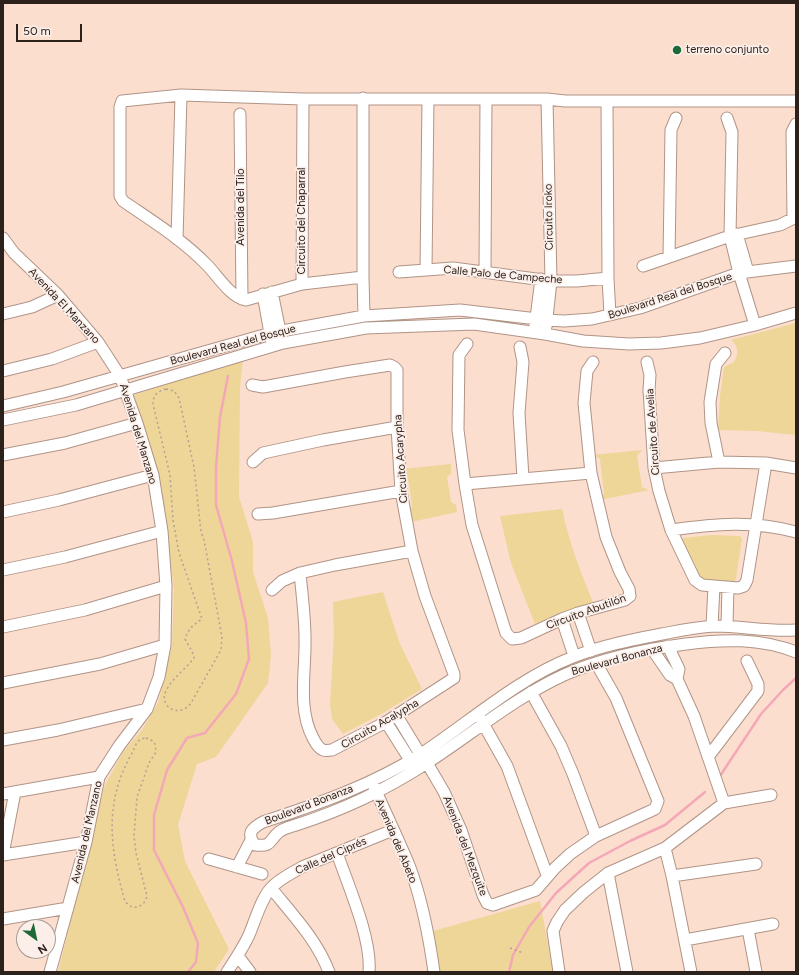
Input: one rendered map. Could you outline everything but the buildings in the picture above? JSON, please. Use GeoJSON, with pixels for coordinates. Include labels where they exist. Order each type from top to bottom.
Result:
{"type":"FeatureCollection","features":[{"type":"Feature","properties":{"kind":"street"},"geometry":{"type":"LineString","coordinates":[[177,239],[181,95]]}},
{"type":"Feature","properties":{"kind":"street"},"geometry":{"type":"LineString","coordinates":[[278,344],[268,293],[242,300],[227,288],[207,265],[177,239],[123,201],[120,196],[120,107],[122,101],[181,95],[303,99],[363,98],[565,101],[796,101]]}},
{"type":"Feature","properties":{"kind":"street"},"geometry":{"type":"LineString","coordinates":[[363,98],[364,316]]}},
{"type":"Feature","properties":{"kind":"street","name":"Circuito del Chaparral"},"geometry":{"type":"LineString","coordinates":[[268,293],[302,284],[303,99]]}},
{"type":"Feature","properties":{"kind":"street"},"geometry":{"type":"LineString","coordinates":[[426,270],[428,99]]}},
{"type":"Feature","properties":{"kind":"street"},"geometry":{"type":"LineString","coordinates":[[485,271],[486,99]]}},
{"type":"Feature","properties":{"kind":"street","name":"Circuito Iroko"},"geometry":{"type":"LineString","coordinates":[[540,333],[546,280],[548,100]]}},
{"type":"Feature","properties":{"kind":"street"},"geometry":{"type":"LineString","coordinates":[[607,101],[608,278],[610,315]]}},
{"type":"Feature","properties":{"kind":"street","name":"Avenida del Tilo"},"geometry":{"type":"LineString","coordinates":[[240,114],[242,300]]}},
{"type":"Feature","properties":{"kind":"street"},"geometry":{"type":"LineString","coordinates":[[669,257],[671,130],[676,118]]}},
{"type":"Feature","properties":{"kind":"street"},"geometry":{"type":"LineString","coordinates":[[727,118],[732,132],[734,235],[755,325]]}},
{"type":"Feature","properties":{"kind":"street"},"geometry":{"type":"LineString","coordinates":[[643,266],[734,235],[780,225],[795,218],[792,132],[796,124]]}},
{"type":"Feature","properties":{"kind":"street","name":"Avenida El Manzano"},"geometry":{"type":"LineString","coordinates":[[3,238],[9,254],[58,295],[98,342],[120,376]]}},
{"type":"Feature","properties":{"kind":"street","name":"Boulevard Real del Bosque"},"geometry":{"type":"LineString","coordinates":[[3,406],[63,392],[275,331],[364,316],[460,310],[541,320],[564,321],[592,319],[640,308],[743,273],[796,266]]}},
{"type":"Feature","properties":{"kind":"street","name":"Calle Palo de Campeche"},"geometry":{"type":"LineString","coordinates":[[399,272],[453,268],[546,280],[578,281],[608,278]]}},
{"type":"Feature","properties":{"kind":"street"},"geometry":{"type":"LineString","coordinates":[[302,284],[363,277]]}},
{"type":"Feature","properties":{"kind":"street"},"geometry":{"type":"LineString","coordinates":[[3,314],[32,307],[58,295]]}},
{"type":"Feature","properties":{"kind":"street","name":"Boulevard Real del Bosque"},"geometry":{"type":"LineString","coordinates":[[3,420],[76,405],[278,344],[366,328],[474,324],[540,333],[583,342],[629,344],[661,343],[700,338],[755,325],[796,313]]}},
{"type":"Feature","properties":{"kind":"street"},"geometry":{"type":"LineString","coordinates":[[3,371],[52,359],[98,342]]}},
{"type":"Feature","properties":{"kind":"street","name":"Circuito Abutilón"},"geometry":{"type":"LineString","coordinates":[[467,344],[459,355],[458,430],[464,484],[472,525],[506,633],[512,640],[521,638],[578,613],[625,600],[630,596],[629,589],[620,572],[606,537],[590,473],[584,403],[587,371],[593,362]]}},
{"type":"Feature","properties":{"kind":"street"},"geometry":{"type":"LineString","coordinates":[[520,347],[523,362],[519,413],[524,478]]}},
{"type":"Feature","properties":{"kind":"street"},"geometry":{"type":"LineString","coordinates":[[719,462],[711,424],[710,402],[716,364],[725,353]]}},
{"type":"Feature","properties":{"kind":"street","name":"Circuito de Avelia"},"geometry":{"type":"LineString","coordinates":[[647,362],[650,375],[649,390],[654,468],[659,491],[671,530],[695,580],[702,585],[738,588],[744,586],[747,580],[756,524]]}},
{"type":"Feature","properties":{"kind":"street","name":"Circuito Acarypha"},"geometry":{"type":"LineString","coordinates":[[252,385],[263,387],[390,365],[397,370],[397,427],[401,491],[412,551]]}},
{"type":"Feature","properties":{"kind":"street","name":"Avenida del Manzano"},"geometry":{"type":"LineString","coordinates":[[50,972],[86,842],[100,777],[119,746],[147,709],[159,677],[165,645],[166,586],[162,531],[153,475],[137,423],[120,376]]}},
{"type":"Feature","properties":{"kind":"street"},"geometry":{"type":"LineString","coordinates":[[3,455],[65,443],[137,423]]}},
{"type":"Feature","properties":{"kind":"street"},"geometry":{"type":"LineString","coordinates":[[253,462],[263,453],[322,440],[397,427]]}},
{"type":"Feature","properties":{"kind":"street"},"geometry":{"type":"LineString","coordinates":[[654,468],[719,462],[766,463],[796,468]]}},
{"type":"Feature","properties":{"kind":"street"},"geometry":{"type":"LineString","coordinates":[[756,524],[766,463]]}},
{"type":"Feature","properties":{"kind":"street"},"geometry":{"type":"LineString","coordinates":[[464,484],[590,473]]}},
{"type":"Feature","properties":{"kind":"street"},"geometry":{"type":"LineString","coordinates":[[3,512],[59,500],[153,475]]}},
{"type":"Feature","properties":{"kind":"street"},"geometry":{"type":"LineString","coordinates":[[258,514],[274,513],[401,491]]}},
{"type":"Feature","properties":{"kind":"street"},"geometry":{"type":"LineString","coordinates":[[671,530],[717,524],[756,524],[796,532]]}},
{"type":"Feature","properties":{"kind":"street"},"geometry":{"type":"LineString","coordinates":[[3,570],[65,557],[162,531]]}},
{"type":"Feature","properties":{"kind":"street"},"geometry":{"type":"LineString","coordinates":[[272,590],[282,581],[300,574],[335,565],[412,551]]}},
{"type":"Feature","properties":{"kind":"street","name":"Circuito Acalypha"},"geometry":{"type":"LineString","coordinates":[[300,574],[305,637],[305,714],[309,731],[317,745],[323,750],[332,750],[397,716],[454,678],[454,674],[425,596],[412,551]]}},
{"type":"Feature","properties":{"kind":"street"},"geometry":{"type":"LineString","coordinates":[[3,627],[85,610],[166,586]]}},
{"type":"Feature","properties":{"kind":"street"},"geometry":{"type":"LineString","coordinates":[[712,626],[714,586]]}},
{"type":"Feature","properties":{"kind":"street"},"geometry":{"type":"LineString","coordinates":[[727,626],[728,587]]}},
{"type":"Feature","properties":{"kind":"street"},"geometry":{"type":"LineString","coordinates":[[578,613],[591,651]]}},
{"type":"Feature","properties":{"kind":"street"},"geometry":{"type":"LineString","coordinates":[[562,619],[574,656]]}},
{"type":"Feature","properties":{"kind":"street","name":"Boulevard Bonanza"},"geometry":{"type":"LineString","coordinates":[[796,630],[779,631],[741,626],[712,626],[646,637],[574,656],[548,668],[516,686],[478,714],[424,758],[376,793],[332,813],[285,828],[278,833],[269,844],[262,846],[255,845],[251,840],[251,832],[254,827],[263,822],[324,802],[371,781],[410,760],[424,758],[484,724],[531,692],[564,675],[596,664],[652,649],[716,640],[740,640],[778,645],[796,652]]}},
{"type":"Feature","properties":{"kind":"street"},"geometry":{"type":"LineString","coordinates":[[740,640],[741,626]]}},
{"type":"Feature","properties":{"kind":"street"},"geometry":{"type":"LineString","coordinates":[[3,683],[100,664],[165,645]]}},
{"type":"Feature","properties":{"kind":"street"},"geometry":{"type":"LineString","coordinates":[[668,646],[679,669],[677,679]]}},
{"type":"Feature","properties":{"kind":"street"},"geometry":{"type":"LineString","coordinates":[[652,649],[670,675],[677,679],[694,716],[724,803]]}},
{"type":"Feature","properties":{"kind":"street"},"geometry":{"type":"LineString","coordinates":[[708,756],[758,691],[758,684],[747,662]]}},
{"type":"Feature","properties":{"kind":"street","name":"Avenida del Mezquite"},"geometry":{"type":"LineString","coordinates":[[424,758],[444,792],[461,830],[482,895],[487,903],[493,905],[536,890],[547,875],[570,854],[596,836],[655,809],[658,801],[616,698],[596,664]]}},
{"type":"Feature","properties":{"kind":"street"},"geometry":{"type":"LineString","coordinates":[[531,692],[561,746],[596,836]]}},
{"type":"Feature","properties":{"kind":"street"},"geometry":{"type":"LineString","coordinates":[[3,740],[58,730],[147,709]]}},
{"type":"Feature","properties":{"kind":"street"},"geometry":{"type":"LineString","coordinates":[[478,714],[507,766],[547,875]]}},
{"type":"Feature","properties":{"kind":"street"},"geometry":{"type":"LineString","coordinates":[[397,716],[424,758]]}},
{"type":"Feature","properties":{"kind":"street"},"geometry":{"type":"LineString","coordinates":[[386,722],[410,760]]}},
{"type":"Feature","properties":{"kind":"street"},"geometry":{"type":"LineString","coordinates":[[3,794],[100,777]]}},
{"type":"Feature","properties":{"kind":"street","name":"Avenida del Abeto"},"geometry":{"type":"LineString","coordinates":[[371,781],[410,866],[422,910],[434,972]]}},
{"type":"Feature","properties":{"kind":"street"},"geometry":{"type":"LineString","coordinates":[[15,792],[3,855],[86,842]]}},
{"type":"Feature","properties":{"kind":"street"},"geometry":{"type":"LineString","coordinates":[[559,972],[553,930],[556,922],[565,910],[584,892],[608,873],[665,848],[724,803],[771,796]]}},
{"type":"Feature","properties":{"kind":"street","name":"Calle del Ciprés"},"geometry":{"type":"LineString","coordinates":[[227,972],[238,956],[258,912],[271,888],[302,867],[393,830]]}},
{"type":"Feature","properties":{"kind":"street"},"geometry":{"type":"LineString","coordinates":[[237,866],[251,840]]}},
{"type":"Feature","properties":{"kind":"street"},"geometry":{"type":"LineString","coordinates":[[665,848],[691,972]]}},
{"type":"Feature","properties":{"kind":"street"},"geometry":{"type":"LineString","coordinates":[[337,853],[359,916],[368,948],[369,972]]}},
{"type":"Feature","properties":{"kind":"street"},"geometry":{"type":"LineString","coordinates":[[209,858],[262,874]]}},
{"type":"Feature","properties":{"kind":"street"},"geometry":{"type":"LineString","coordinates":[[672,876],[756,864]]}},
{"type":"Feature","properties":{"kind":"street"},"geometry":{"type":"LineString","coordinates":[[608,873],[627,972]]}},
{"type":"Feature","properties":{"kind":"street"},"geometry":{"type":"LineString","coordinates":[[271,888],[302,926],[324,960],[329,972]]}},
{"type":"Feature","properties":{"kind":"street"},"geometry":{"type":"LineString","coordinates":[[3,919],[68,908]]}},
{"type":"Feature","properties":{"kind":"street"},"geometry":{"type":"LineString","coordinates":[[685,940],[773,924]]}},
{"type":"Feature","properties":{"kind":"street"},"geometry":{"type":"LineString","coordinates":[[748,929],[756,972]]}},
{"type":"Feature","properties":{"kind":"street"},"geometry":{"type":"LineString","coordinates":[[238,956],[250,972]]}},
{"type":"Feature","properties":{"kind":"path"},"geometry":{"type":"LineString","coordinates":[[166,389],[174,391],[179,398],[194,467],[201,532],[204,540],[222,637],[221,650],[188,706],[181,711],[173,710],[169,707],[165,700],[165,695],[168,688],[194,658],[193,651],[187,645],[185,639],[187,631],[192,625],[202,619],[179,553],[173,520],[170,475],[153,404],[155,396],[161,390],[166,389]]}},
{"type":"Feature","properties":{"kind":"path"},"geometry":{"type":"LineString","coordinates":[[142,739],[150,739],[153,741],[156,748],[154,756],[149,763],[143,779],[136,804],[134,836],[136,853],[147,896],[142,906],[134,908],[130,907],[125,902],[113,850],[111,828],[113,808],[118,786],[126,763],[134,751],[136,743],[142,739]]}},
{"type":"Feature","properties":{"kind":"path"},"geometry":{"type":"LineString","coordinates":[[510,948],[523,953]]}},
{"type":"Feature","properties":{"kind":"shaded area"},"geometry":{"type":"Polygon","coordinates":[[[796,323],[796,435],[757,431],[718,430],[720,396],[724,367],[734,362],[737,356],[736,345],[731,340],[796,323]]]}},
{"type":"Feature","properties":{"kind":"shaded area"},"geometry":{"type":"Polygon","coordinates":[[[243,359],[240,387],[239,497],[253,542],[253,572],[268,618],[271,655],[268,683],[216,757],[197,764],[178,825],[185,861],[229,949],[214,972],[58,972],[104,787],[123,752],[142,730],[158,703],[172,645],[174,590],[160,482],[134,395],[243,359]]]}},
{"type":"Feature","properties":{"kind":"shaded area"},"geometry":{"type":"Polygon","coordinates":[[[642,450],[637,456],[642,487],[649,490],[600,500],[604,494],[600,459],[593,455],[642,450]]]}},
{"type":"Feature","properties":{"kind":"shaded area"},"geometry":{"type":"Polygon","coordinates":[[[451,464],[451,474],[447,477],[451,502],[456,505],[457,512],[411,522],[409,512],[412,507],[409,482],[403,478],[402,469],[451,464]]]}},
{"type":"Feature","properties":{"kind":"shaded area"},"geometry":{"type":"Polygon","coordinates":[[[562,509],[575,556],[593,602],[535,624],[511,563],[500,516],[562,509]]]}},
{"type":"Feature","properties":{"kind":"shaded area"},"geometry":{"type":"Polygon","coordinates":[[[711,535],[740,536],[742,539],[736,579],[733,583],[698,579],[680,543],[683,538],[711,535]]]}},
{"type":"Feature","properties":{"kind":"shaded area"},"geometry":{"type":"Polygon","coordinates":[[[383,592],[400,644],[422,689],[383,713],[343,734],[332,719],[330,704],[334,636],[333,602],[383,592]]]}},
{"type":"Feature","properties":{"kind":"shaded area"},"geometry":{"type":"Polygon","coordinates":[[[540,901],[553,972],[439,972],[433,931],[540,901]]]}},
{"type":"Feature","properties":{"kind":"waterway"},"geometry":{"type":"LineString","coordinates":[[188,972],[196,962],[198,943],[183,907],[154,850],[154,815],[167,770],[187,738],[205,733],[236,694],[249,659],[246,623],[232,561],[216,505],[216,467],[220,417],[228,376]]}},
{"type":"Feature","properties":{"kind":"waterway"},"geometry":{"type":"LineString","coordinates":[[720,776],[761,714],[796,678]]}},
{"type":"Feature","properties":{"kind":"waterway"},"geometry":{"type":"LineString","coordinates":[[509,972],[513,955],[529,927],[556,893],[589,863],[630,841],[665,825],[705,792]]}},
{"type":"Feature","properties":{"kind":"place","name":"terreno conjunto"},"geometry":{"type":"Point","coordinates":[677,50]}}]}
